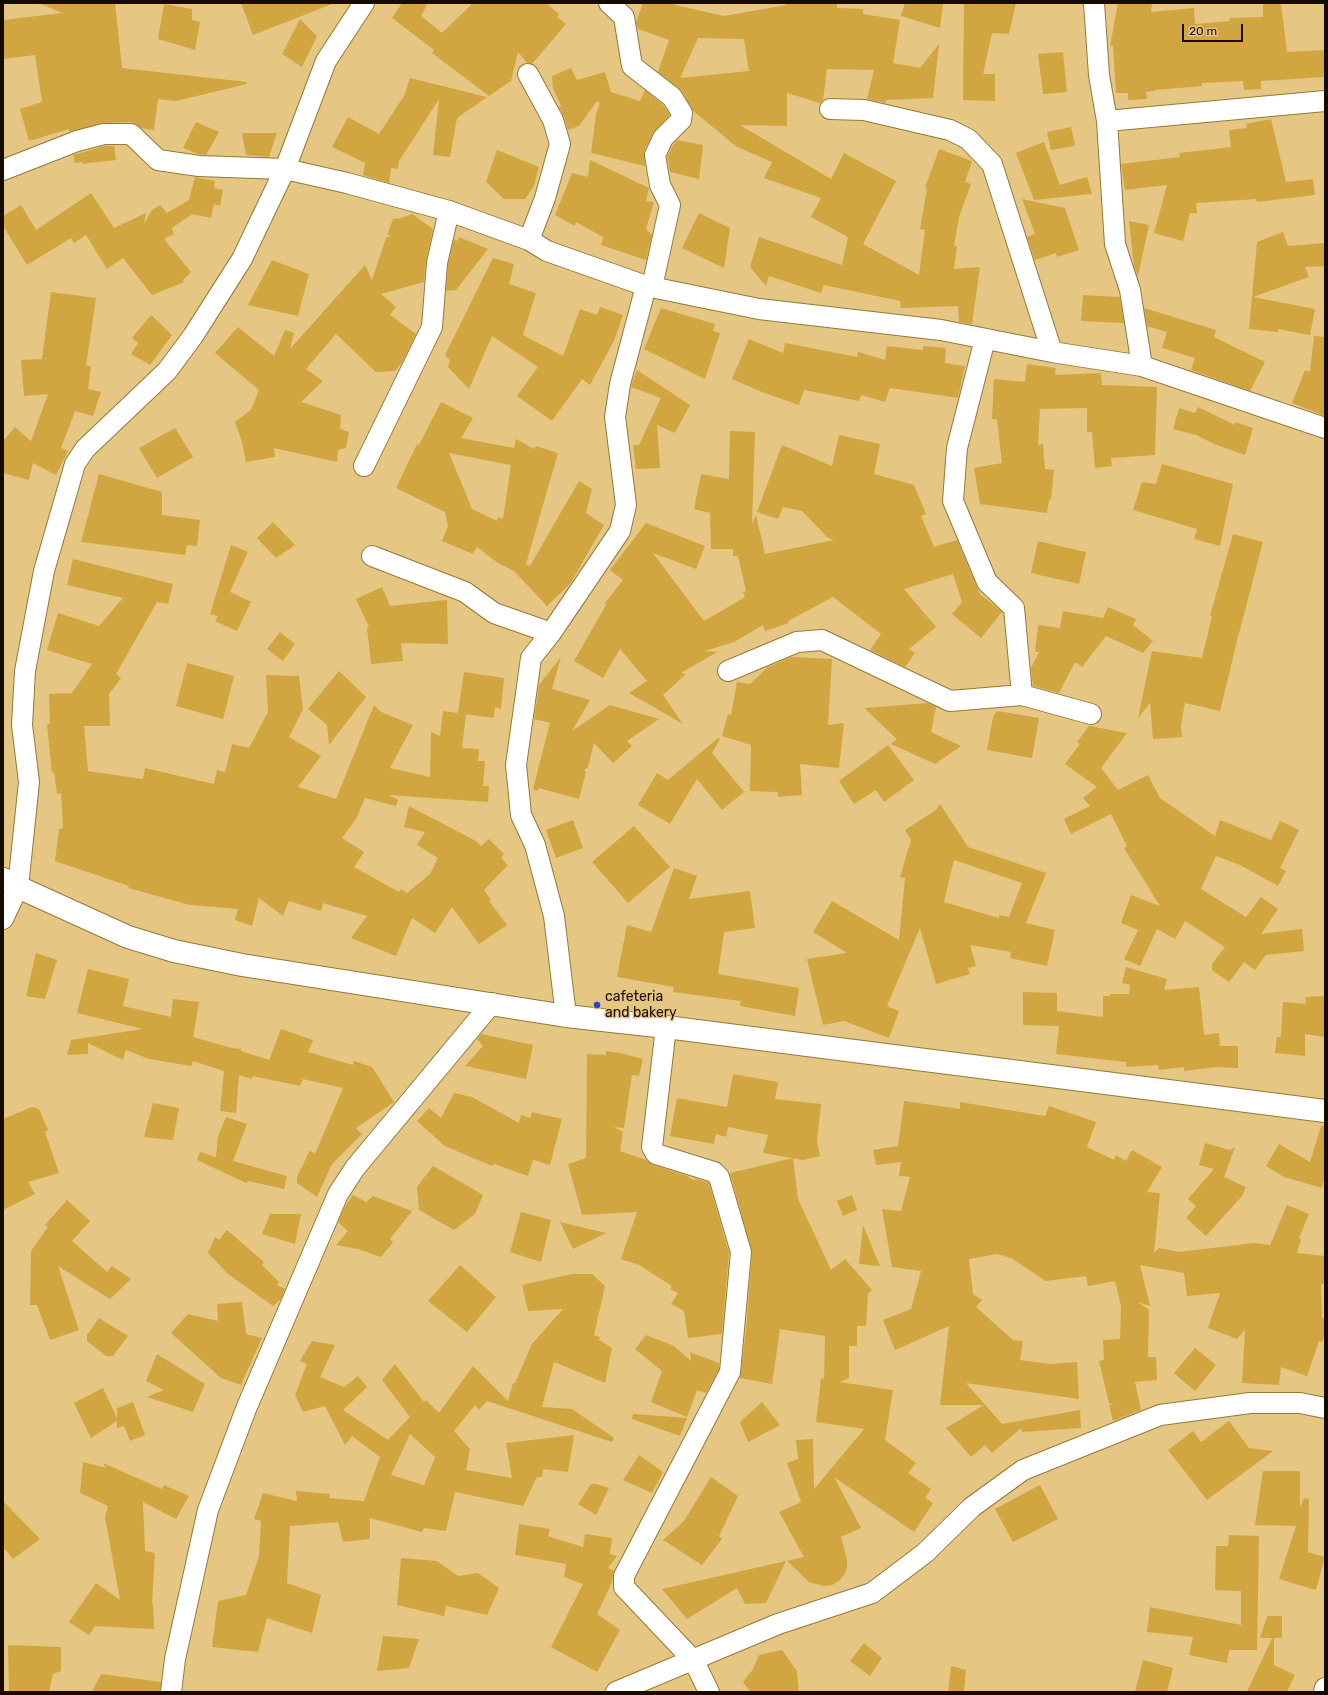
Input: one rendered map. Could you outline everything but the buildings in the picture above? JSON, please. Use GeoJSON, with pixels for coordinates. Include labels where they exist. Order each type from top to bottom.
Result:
{"type":"FeatureCollection","features":[{"type":"Feature","properties":{"kind":"main road"},"geometry":{"type":"LineString","coordinates":[[10,883],[128,937],[174,951],[242,966],[492,1003],[566,1016],[666,1027],[1325,1111]]}},
{"type":"Feature","properties":{"kind":"street"},"geometry":{"type":"LineString","coordinates":[[3,919],[29,782],[22,725],[25,671],[44,571],[75,464],[85,449],[167,371],[193,336],[242,259],[285,169],[326,61],[364,3]]}},
{"type":"Feature","properties":{"kind":"street"},"geometry":{"type":"LineString","coordinates":[[566,1016],[554,916],[535,845],[521,815],[516,765],[532,658],[551,633],[620,531],[626,505],[615,417],[620,384],[649,286],[670,205],[660,185],[655,155],[663,138],[681,120],[682,113],[672,97],[632,66],[624,17],[609,3]]}},
{"type":"Feature","properties":{"kind":"street"},"geometry":{"type":"LineString","coordinates":[[1094,3],[1099,75],[1107,121],[1115,244],[1130,290],[1142,366]]}},
{"type":"Feature","properties":{"kind":"street"},"geometry":{"type":"LineString","coordinates":[[528,74],[553,120],[560,144],[545,198],[528,240]]}},
{"type":"Feature","properties":{"kind":"street"},"geometry":{"type":"LineString","coordinates":[[1107,121],[1325,101]]}},
{"type":"Feature","properties":{"kind":"street"},"geometry":{"type":"LineString","coordinates":[[830,108],[864,110],[950,130],[968,139],[992,164],[1052,352]]}},
{"type":"Feature","properties":{"kind":"street"},"geometry":{"type":"LineString","coordinates":[[3,170],[77,141],[104,134],[131,134],[158,160],[199,166],[285,169],[347,183],[449,211],[528,240],[547,251],[649,286],[759,308],[941,330],[1052,352],[1142,366],[1325,428]]}},
{"type":"Feature","properties":{"kind":"street"},"geometry":{"type":"LineString","coordinates":[[364,466],[432,327],[437,263],[449,211]]}},
{"type":"Feature","properties":{"kind":"street"},"geometry":{"type":"LineString","coordinates":[[985,339],[958,448],[954,501],[987,582],[1014,608],[1022,695]]}},
{"type":"Feature","properties":{"kind":"street"},"geometry":{"type":"LineString","coordinates":[[372,556],[465,592],[494,613],[551,633]]}},
{"type":"Feature","properties":{"kind":"street"},"geometry":{"type":"LineString","coordinates":[[728,672],[797,642],[822,640],[950,701],[1022,695],[1091,714]]}},
{"type":"Feature","properties":{"kind":"street"},"geometry":{"type":"LineString","coordinates":[[171,1692],[175,1659],[208,1510],[246,1409],[338,1194],[355,1168],[492,1003]]}},
{"type":"Feature","properties":{"kind":"street"},"geometry":{"type":"LineString","coordinates":[[666,1027],[652,1147],[656,1154],[714,1172],[719,1177],[741,1252],[730,1372],[624,1576],[624,1587],[694,1661],[709,1692]]}},
{"type":"Feature","properties":{"kind":"street"},"geometry":{"type":"LineString","coordinates":[[616,1692],[694,1661],[778,1624],[872,1593],[926,1553],[972,1507],[1023,1470],[1037,1464],[1160,1415],[1250,1403],[1300,1403],[1325,1408]]}},
{"type":"Feature","properties":{"kind":"street"},"geometry":{"type":"LineString","coordinates":[[1324,1692],[1325,1688]]}},
{"type":"Feature","properties":{"kind":"place","name":"cafeteria and bakery"},"geometry":{"type":"Point","coordinates":[597,1005]}}]}
